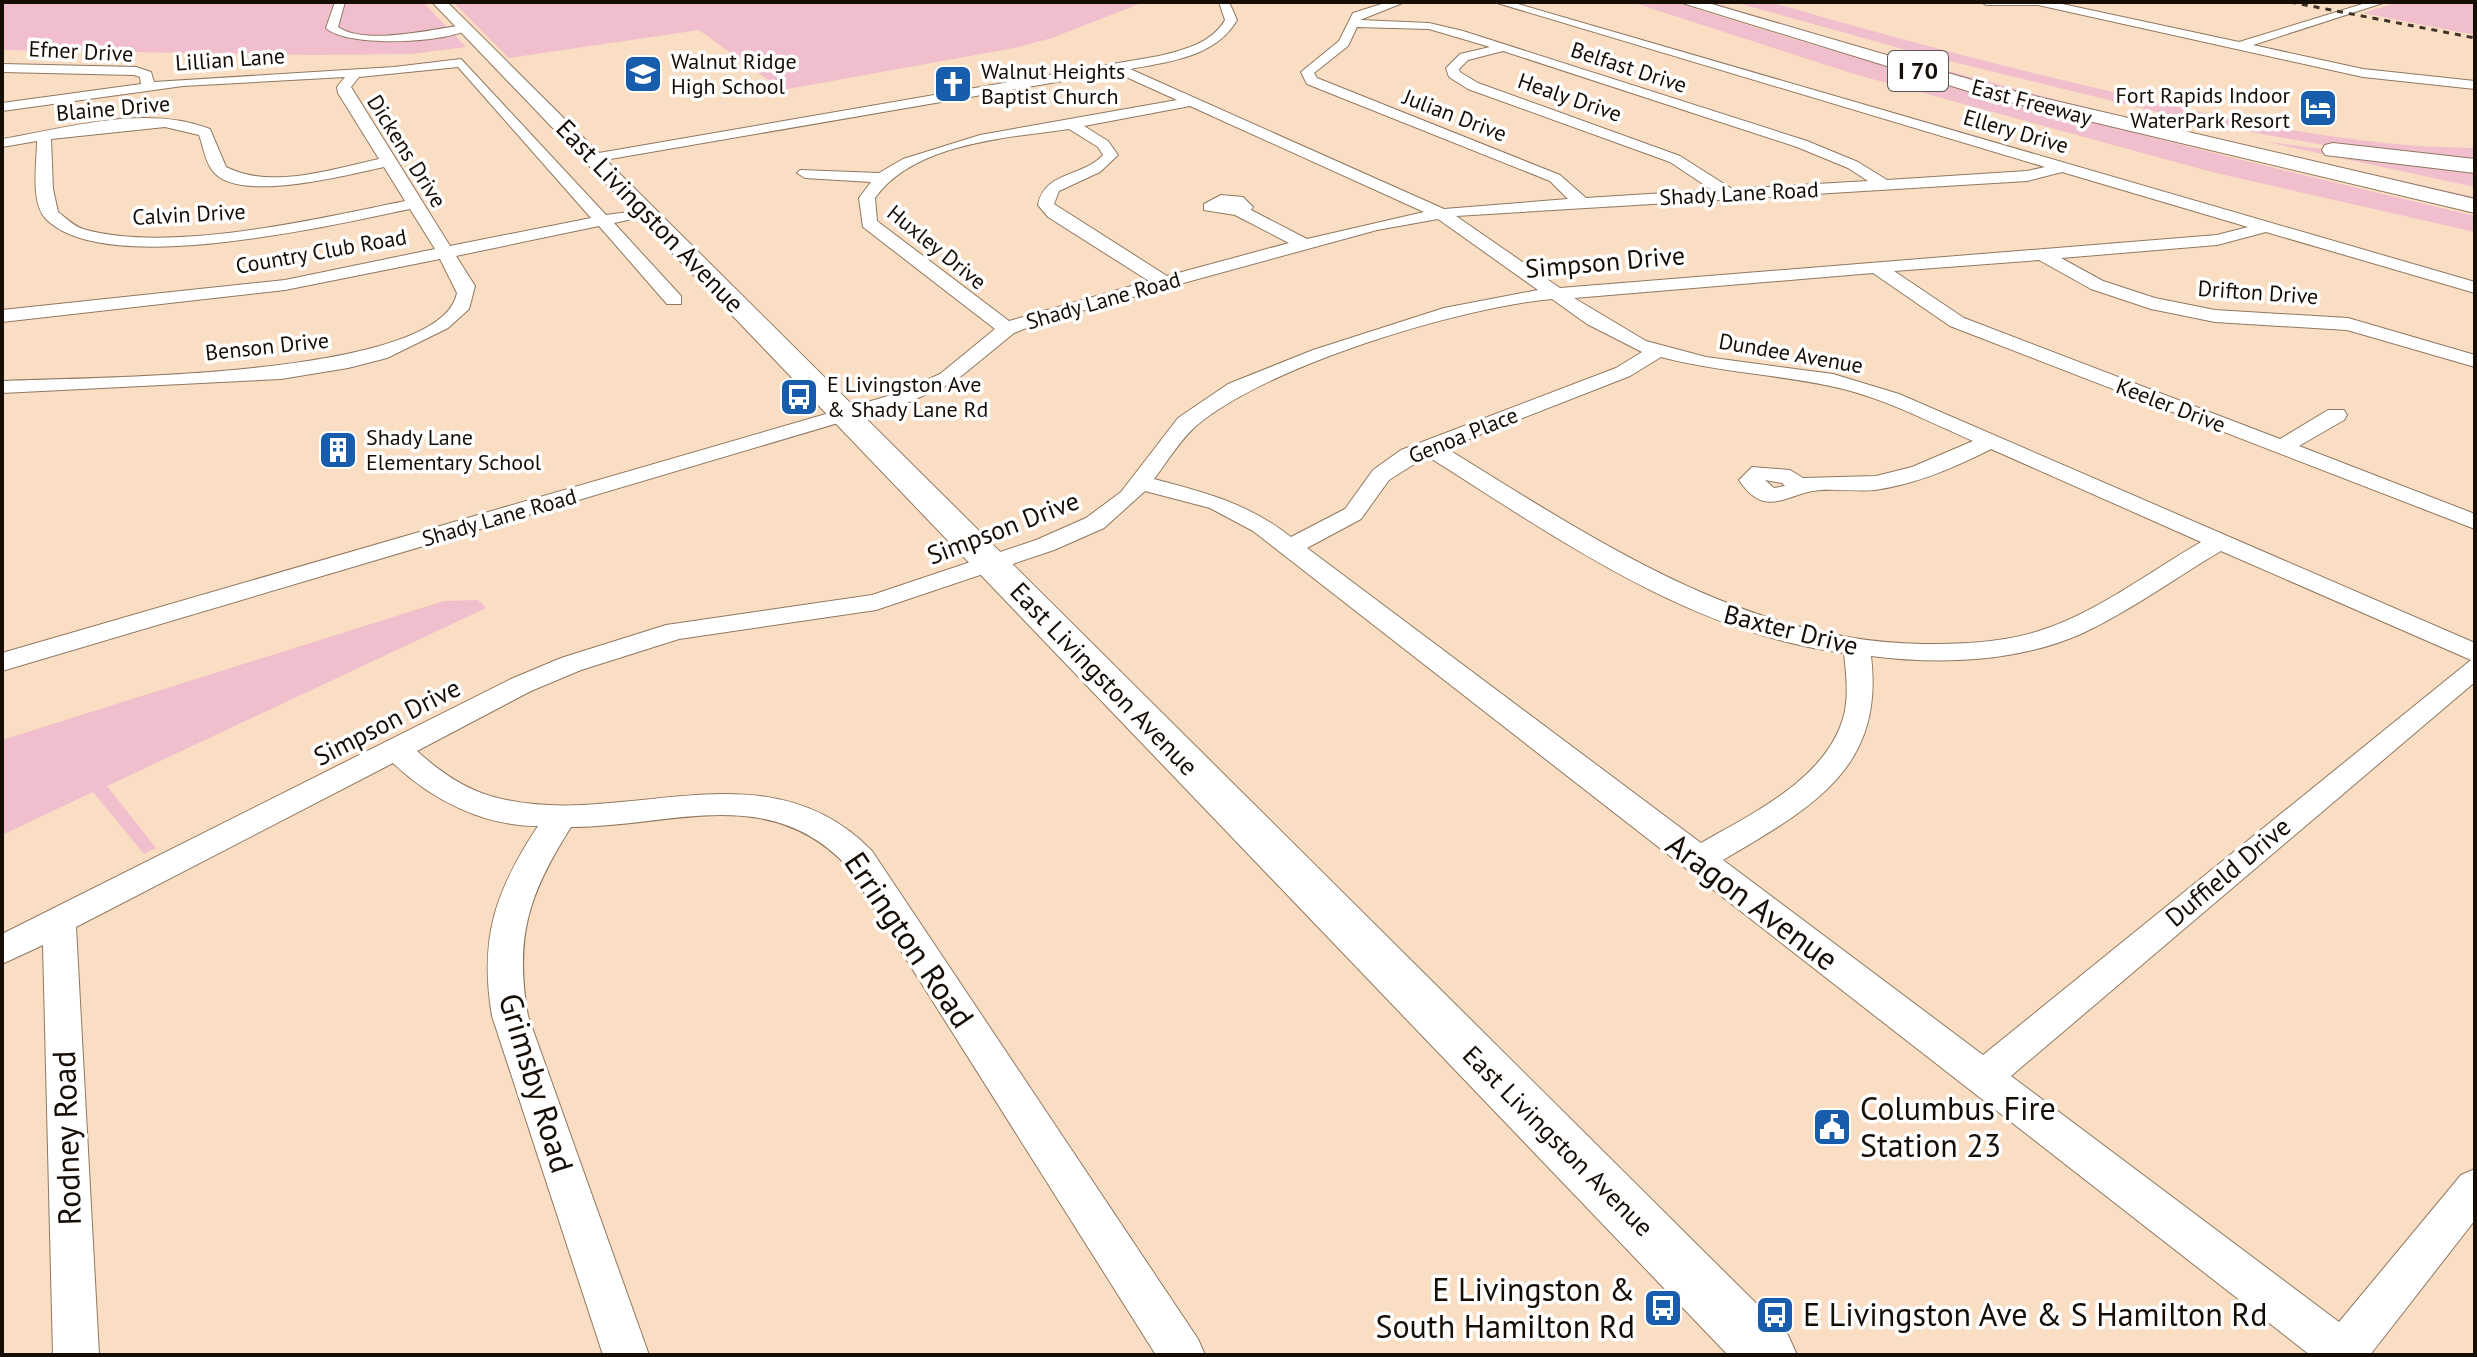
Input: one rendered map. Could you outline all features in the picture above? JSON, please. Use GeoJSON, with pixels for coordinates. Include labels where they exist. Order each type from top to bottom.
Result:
{"type":"FeatureCollection","features":[{"type":"Feature","properties":{"kind":"highway","name":"East Freeway"},"geometry":{"type":"LineString","coordinates":[[1687,2],[1991,92],[2475,206]]}},
{"type":"Feature","properties":{"kind":"highway","name":"East Freeway"},"geometry":{"type":"LineString","coordinates":[[1723,2],[2009,84],[2475,192]]}},
{"type":"Feature","properties":{"kind":"highway"},"geometry":{"type":"LineString","coordinates":[[2009,84],[2278,141],[2475,166]]}},
{"type":"Feature","properties":{"kind":"highway"},"geometry":{"type":"LineString","coordinates":[[2361,181],[2475,213]]}},
{"type":"Feature","properties":{"kind":"main road","name":"East Livingston Avenue"},"geometry":{"type":"LineString","coordinates":[[439,2],[1768,1355]]}},
{"type":"Feature","properties":{"kind":"street"},"geometry":{"type":"LineString","coordinates":[[340,2],[332,28],[344,35],[387,37],[465,28]]}},
{"type":"Feature","properties":{"kind":"street"},"geometry":{"type":"LineString","coordinates":[[593,158],[1119,69],[1181,54],[1214,39],[1231,20],[1224,2]]}},
{"type":"Feature","properties":{"kind":"street"},"geometry":{"type":"LineString","coordinates":[[1353,23],[1365,11],[1400,2]]}},
{"type":"Feature","properties":{"kind":"street","name":"Ellery Drive"},"geometry":{"type":"LineString","coordinates":[[1499,2],[2475,288]]}},
{"type":"Feature","properties":{"kind":"street"},"geometry":{"type":"LineString","coordinates":[[1986,2],[2038,2],[2363,73],[2475,85]]}},
{"type":"Feature","properties":{"kind":"street"},"geometry":{"type":"LineString","coordinates":[[2239,46],[2381,2]]}},
{"type":"Feature","properties":{"kind":"street","name":"Belfast Drive"},"geometry":{"type":"LineString","coordinates":[[1353,23],[1429,26],[1504,47],[1802,144],[1853,165],[1883,184]]}},
{"type":"Feature","properties":{"kind":"street","name":"Julian Drive"},"geometry":{"type":"LineString","coordinates":[[1353,23],[1344,43],[1309,69],[1308,76],[1321,86],[1555,178],[1581,202]]}},
{"type":"Feature","properties":{"kind":"street","name":"Healy Drive"},"geometry":{"type":"LineString","coordinates":[[1504,47],[1464,57],[1452,68],[1454,74],[1473,86],[1675,159],[1727,193]]}},
{"type":"Feature","properties":{"kind":"street","name":"Lillian Lane"},"geometry":{"type":"LineString","coordinates":[[2,107],[148,86],[461,63],[603,221]]}},
{"type":"Feature","properties":{"kind":"street","name":"Efner Drive"},"geometry":{"type":"LineString","coordinates":[[2,68],[136,71],[146,75],[148,86]]}},
{"type":"Feature","properties":{"kind":"street","name":"Dundee Avenue"},"geometry":{"type":"LineString","coordinates":[[1119,69],[1440,213],[1607,329],[1657,351],[1716,365],[1848,384],[1892,398],[2475,653]]}},
{"type":"Feature","properties":{"kind":"street","name":"Dickens Drive"},"geometry":{"type":"LineString","coordinates":[[355,73],[347,82],[345,93],[444,253]]}},
{"type":"Feature","properties":{"kind":"street","name":"Huxley Drive"},"geometry":{"type":"LineString","coordinates":[[1007,329],[869,223],[865,196],[880,178],[904,164],[948,148],[1193,101]]}},
{"type":"Feature","properties":{"kind":"street","name":"Blaine Drive"},"geometry":{"type":"LineString","coordinates":[[2,143],[135,124],[193,126],[207,136],[219,170],[227,175],[253,180],[299,178],[389,162]]}},
{"type":"Feature","properties":{"kind":"street"},"geometry":{"type":"LineString","coordinates":[[1071,124],[1103,144],[1111,155],[1097,170],[1054,187],[1046,195],[1046,205],[1054,214],[1163,282]]}},
{"type":"Feature","properties":{"kind":"street","name":"Calvin Drive"},"geometry":{"type":"LineString","coordinates":[[44,137],[51,215],[60,225],[94,237],[162,241],[219,238],[413,204]]}},
{"type":"Feature","properties":{"kind":"street","name":"Shady Lane Road"},"geometry":{"type":"LineString","coordinates":[[2,662],[902,398],[947,378],[1007,329],[1065,308],[1304,244],[1440,213],[2027,176],[2063,167]]}},
{"type":"Feature","properties":{"kind":"street"},"geometry":{"type":"LineString","coordinates":[[805,173],[880,178]]}},
{"type":"Feature","properties":{"kind":"street"},"geometry":{"type":"LineString","coordinates":[[1239,211],[1304,244]]}},
{"type":"Feature","properties":{"kind":"street","name":"Country Club Road"},"geometry":{"type":"LineString","coordinates":[[2,316],[285,285],[645,212]]}},
{"type":"Feature","properties":{"kind":"street"},"geometry":{"type":"LineString","coordinates":[[603,221],[674,300]]}},
{"type":"Feature","properties":{"kind":"street","name":"Simpson Drive"},"geometry":{"type":"LineString","coordinates":[[2,950],[521,685],[624,646],[726,621],[876,602],[992,564],[1095,523],[1141,483],[1186,423],[1235,388],[1320,354],[1451,312],[1557,293],[2217,240],[2266,227]]}},
{"type":"Feature","properties":{"kind":"street"},"geometry":{"type":"LineString","coordinates":[[59,249],[94,237]]}},
{"type":"Feature","properties":{"kind":"street","name":"Benson Drive"},"geometry":{"type":"LineString","coordinates":[[2,387],[283,373],[367,356],[421,336],[460,310],[467,293],[466,286],[444,253]]}},
{"type":"Feature","properties":{"kind":"street","name":"Drifton Drive"},"geometry":{"type":"LineString","coordinates":[[2043,255],[2097,285],[2151,303],[2215,316],[2348,324],[2475,361]]}},
{"type":"Feature","properties":{"kind":"street","name":"Keeler Drive"},"geometry":{"type":"LineString","coordinates":[[1877,268],[1957,322],[2475,522]]}},
{"type":"Feature","properties":{"kind":"street","name":"Genoa Place"},"geometry":{"type":"LineString","coordinates":[[1290,547],[1353,514],[1387,469],[1427,446],[1612,377],[1657,351]]}},
{"type":"Feature","properties":{"kind":"street"},"geometry":{"type":"LineString","coordinates":[[2282,447],[2336,415]]}},
{"type":"Feature","properties":{"kind":"street"},"geometry":{"type":"LineString","coordinates":[[1798,485],[1896,481],[1922,474],[1991,441]]}},
{"type":"Feature","properties":{"kind":"street","name":"Baxter Drive"},"geometry":{"type":"LineString","coordinates":[[1427,446],[1662,588],[1735,619],[1857,649],[1953,652],[2017,645],[2054,635],[2220,541]]}},
{"type":"Feature","properties":{"kind":"street","name":"Aragon Avenue"},"geometry":{"type":"LineString","coordinates":[[1141,483],[1218,503],[1262,526],[2344,1354]]}},
{"type":"Feature","properties":{"kind":"street"},"geometry":{"type":"LineString","coordinates":[[1698,860],[1793,800],[1821,776],[1846,746],[1858,717],[1857,649]]}},
{"type":"Feature","properties":{"kind":"street","name":"Duffield Drive"},"geometry":{"type":"LineString","coordinates":[[1982,1078],[2475,668]]}},
{"type":"Feature","properties":{"kind":"street","name":"Errington Road"},"geometry":{"type":"LineString","coordinates":[[396,749],[443,789],[475,802],[514,812],[561,817],[735,803],[774,808],[809,819],[838,836],[860,859],[1182,1355]]}},
{"type":"Feature","properties":{"kind":"street","name":"Grimsby Road"},"geometry":{"type":"LineString","coordinates":[[561,817],[511,904],[501,948],[503,985],[510,1016],[626,1355]]}},
{"type":"Feature","properties":{"kind":"street","name":"Rodney Road"},"geometry":{"type":"LineString","coordinates":[[59,921],[76,1355]]}},
{"type":"Feature","properties":{"kind":"street"},"geometry":{"type":"LineString","coordinates":[[2344,1354],[2475,1188]]}},
{"type":"Feature","properties":{"kind":"shaded area"},"geometry":{"type":"Polygon","coordinates":[[[2,2],[423,2],[466,47],[412,54],[312,55],[2,50],[2,2]]]}},
{"type":"Feature","properties":{"kind":"shaded area"},"geometry":{"type":"Polygon","coordinates":[[[453,2],[1144,2],[1052,38],[1014,48],[782,90],[699,30],[509,58],[453,2]]]}},
{"type":"Feature","properties":{"kind":"shaded area"},"geometry":{"type":"Polygon","coordinates":[[[1631,2],[1674,2],[1873,62],[2073,117],[2475,216],[2475,232],[2212,172],[1854,74],[1631,2]]]}},
{"type":"Feature","properties":{"kind":"shaded area"},"geometry":{"type":"Polygon","coordinates":[[[1699,2],[1711,2],[1995,84],[2187,132],[2475,197],[2475,201],[1981,84],[1699,2]]]}},
{"type":"Feature","properties":{"kind":"shaded area"},"geometry":{"type":"Polygon","coordinates":[[[1734,2],[1770,2],[2042,75],[2261,124],[2389,143],[2475,148],[2475,163],[2346,149],[2211,125],[1921,54],[1734,2]]]}},
{"type":"Feature","properties":{"kind":"shaded area"},"geometry":{"type":"Polygon","coordinates":[[[2399,2],[2475,2],[2475,35],[2363,13],[2399,2]]]}},
{"type":"Feature","properties":{"kind":"shaded area"},"geometry":{"type":"Polygon","coordinates":[[[2262,141],[2475,169],[2475,187],[2262,141]]]}},
{"type":"Feature","properties":{"kind":"shaded area"},"geometry":{"type":"Polygon","coordinates":[[[478,600],[486,608],[107,786],[156,848],[144,854],[93,792],[2,835],[2,740],[444,601],[478,600]]]}},
{"type":"Feature","properties":{"kind":"railway"},"geometry":{"type":"LineString","coordinates":[[2290,2],[2475,38]]}},
{"type":"Feature","properties":{"kind":"place","name":"Walnut Ridge High School"},"geometry":{"type":"Point","coordinates":[643,74]}},
{"type":"Feature","properties":{"kind":"place","name":"Walnut Heights Baptist Church"},"geometry":{"type":"Point","coordinates":[953,84]}},
{"type":"Feature","properties":{"kind":"place","name":"Fort Rapids Indoor WaterPark Resort"},"geometry":{"type":"Point","coordinates":[2318,108]}},
{"type":"Feature","properties":{"kind":"place","name":"E Livingston Ave & Shady Lane Rd"},"geometry":{"type":"Point","coordinates":[799,397]}},
{"type":"Feature","properties":{"kind":"place","name":"Shady Lane Elementary School"},"geometry":{"type":"Point","coordinates":[338,450]}},
{"type":"Feature","properties":{"kind":"place","name":"Columbus Fire Station 23"},"geometry":{"type":"Point","coordinates":[1832,1127]}},
{"type":"Feature","properties":{"kind":"place","name":"E Livingston & South Hamilton Rd"},"geometry":{"type":"Point","coordinates":[1663,1308]}},
{"type":"Feature","properties":{"kind":"place","name":"E Livingston Ave & S Hamilton Rd"},"geometry":{"type":"Point","coordinates":[1775,1315]}}]}
